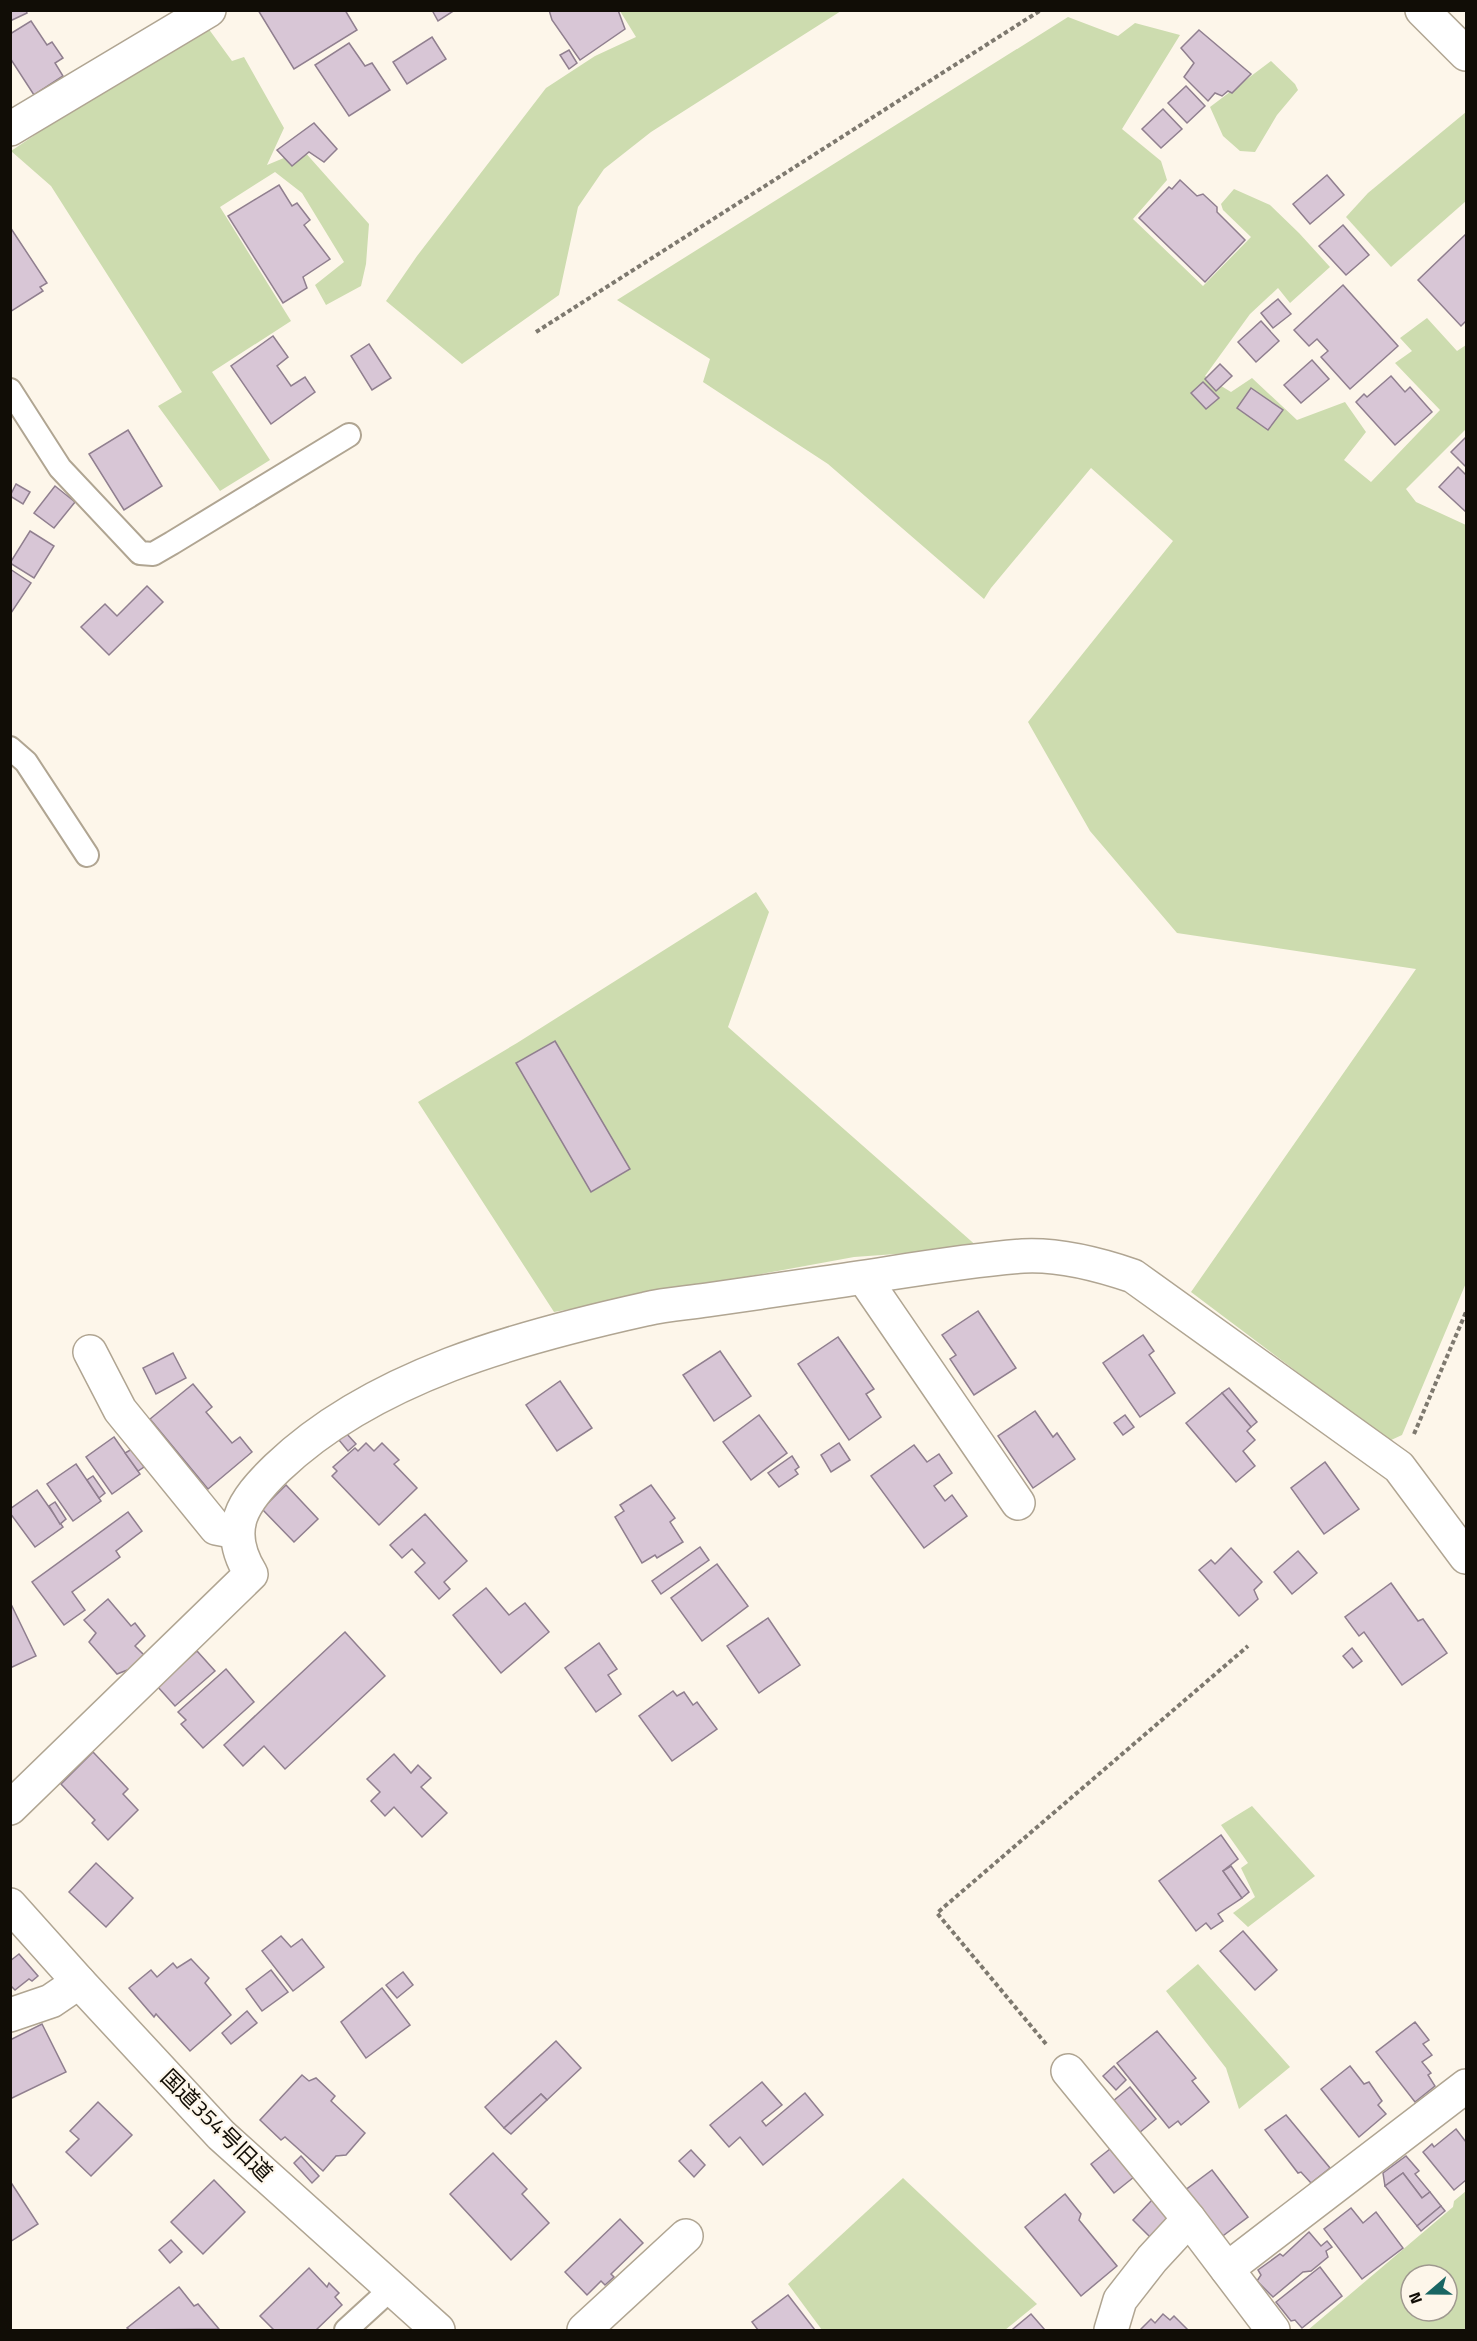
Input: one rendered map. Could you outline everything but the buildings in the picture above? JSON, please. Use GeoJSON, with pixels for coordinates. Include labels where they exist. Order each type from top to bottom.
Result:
{"type":"FeatureCollection","features":[{"type":"Feature","properties":{"kind":"street"},"geometry":{"type":"LineString","coordinates":[[10,129],[208,10]]}},
{"type":"Feature","properties":{"kind":"street"},"geometry":{"type":"LineString","coordinates":[[1422,10],[1467,54]]}},
{"type":"Feature","properties":{"kind":"street"},"geometry":{"type":"LineString","coordinates":[[10,1808],[251,1574],[243,1562],[238,1546],[237,1532],[243,1507],[268,1476],[295,1451],[336,1422],[382,1395],[426,1374],[518,1342],[648,1308],[1025,1256],[1093,1263],[1133,1276],[1399,1467],[1467,1557]]}},
{"type":"Feature","properties":{"kind":"street"},"geometry":{"type":"LineString","coordinates":[[864,1278],[1018,1503]]}},
{"type":"Feature","properties":{"kind":"street"},"geometry":{"type":"LineString","coordinates":[[90,1353],[120,1410],[216,1527],[237,1532]]}},
{"type":"Feature","properties":{"kind":"street","name":"国道354号旧道"},"geometry":{"type":"LineString","coordinates":[[10,1905],[78,1982],[222,2135],[438,2331]]}},
{"type":"Feature","properties":{"kind":"street"},"geometry":{"type":"LineString","coordinates":[[10,2014],[51,2001],[78,1982]]}},
{"type":"Feature","properties":{"kind":"street"},"geometry":{"type":"LineString","coordinates":[[1068,2071],[1189,2219],[1273,2331]]}},
{"type":"Feature","properties":{"kind":"street"},"geometry":{"type":"LineString","coordinates":[[1227,2269],[1467,2086]]}},
{"type":"Feature","properties":{"kind":"street"},"geometry":{"type":"LineString","coordinates":[[1111,2331],[1120,2300],[1189,2219]]}},
{"type":"Feature","properties":{"kind":"street"},"geometry":{"type":"LineString","coordinates":[[584,2331],[686,2236]]}},
{"type":"Feature","properties":{"kind":"lane"},"geometry":{"type":"LineString","coordinates":[[10,390],[60,468],[140,553],[153,554],[349,435]]}},
{"type":"Feature","properties":{"kind":"lane"},"geometry":{"type":"LineString","coordinates":[[10,748],[26,762],[87,855]]}},
{"type":"Feature","properties":{"kind":"lane"},"geometry":{"type":"LineString","coordinates":[[345,2331],[392,2288]]}},
{"type":"Feature","properties":{"kind":"path"},"geometry":{"type":"LineString","coordinates":[[536,332],[1041,10]]}},
{"type":"Feature","properties":{"kind":"path"},"geometry":{"type":"LineString","coordinates":[[1399,1467],[1467,1312]]}},
{"type":"Feature","properties":{"kind":"path"},"geometry":{"type":"LineString","coordinates":[[1068,2071],[937,1913],[1248,1646]]}},
{"type":"Feature","properties":{"kind":"green space"},"geometry":{"type":"Polygon","coordinates":[[[620,11],[841,11],[651,132],[604,169],[578,207],[559,295],[462,364],[386,301],[417,256],[546,88],[595,56],[636,37],[620,11]]]}},
{"type":"Feature","properties":{"kind":"green space"},"geometry":{"type":"Polygon","coordinates":[[[1068,17],[1118,36],[1135,23],[1180,35],[1122,129],[1161,161],[1167,180],[1133,219],[1203,286],[1251,237],[1223,210],[1221,204],[1234,189],[1270,205],[1330,267],[1290,303],[1278,288],[1250,314],[1205,376],[1231,392],[1252,378],[1297,420],[1345,402],[1366,432],[1344,460],[1371,482],[1440,410],[1395,363],[1412,351],[1400,338],[1427,318],[1457,351],[1466,345],[1466,429],[1406,489],[1416,502],[1466,525],[1466,1283],[1402,1435],[1389,1441],[1191,1292],[1416,969],[1177,933],[1090,831],[1028,722],[1173,541],[1091,468],[984,599],[828,464],[703,382],[710,359],[617,300],[1068,17]]]}},
{"type":"Feature","properties":{"kind":"green space"},"geometry":{"type":"Polygon","coordinates":[[[208,28],[232,61],[244,57],[284,128],[267,165],[303,150],[369,224],[366,264],[361,286],[326,305],[315,285],[344,262],[302,193],[275,172],[220,207],[291,321],[212,372],[270,460],[220,491],[158,406],[182,392],[51,186],[11,151],[139,65],[208,28]]]}},
{"type":"Feature","properties":{"kind":"green space"},"geometry":{"type":"Polygon","coordinates":[[[1271,61],[1295,84],[1298,90],[1277,115],[1255,152],[1240,151],[1223,136],[1210,107],[1271,61]]]}},
{"type":"Feature","properties":{"kind":"green space"},"geometry":{"type":"Polygon","coordinates":[[[1466,112],[1466,201],[1391,267],[1346,217],[1368,193],[1466,112]]]}},
{"type":"Feature","properties":{"kind":"green space"},"geometry":{"type":"Polygon","coordinates":[[[756,892],[769,912],[728,1027],[979,1248],[854,1257],[554,1312],[418,1102],[517,1043],[756,892]]]}},
{"type":"Feature","properties":{"kind":"green space"},"geometry":{"type":"Polygon","coordinates":[[[1252,1806],[1315,1876],[1248,1927],[1233,1913],[1255,1897],[1241,1868],[1248,1863],[1221,1825],[1252,1806]]]}},
{"type":"Feature","properties":{"kind":"green space"},"geometry":{"type":"Polygon","coordinates":[[[1198,1964],[1290,2067],[1239,2109],[1226,2068],[1166,1991],[1198,1964]]]}},
{"type":"Feature","properties":{"kind":"green space"},"geometry":{"type":"Polygon","coordinates":[[[903,2178],[1037,2304],[1005,2330],[822,2330],[788,2284],[903,2178]]]}},
{"type":"Feature","properties":{"kind":"green space"},"geometry":{"type":"Polygon","coordinates":[[[1466,2191],[1466,2330],[1308,2330],[1453,2207],[1454,2201],[1466,2191]]]}}]}
